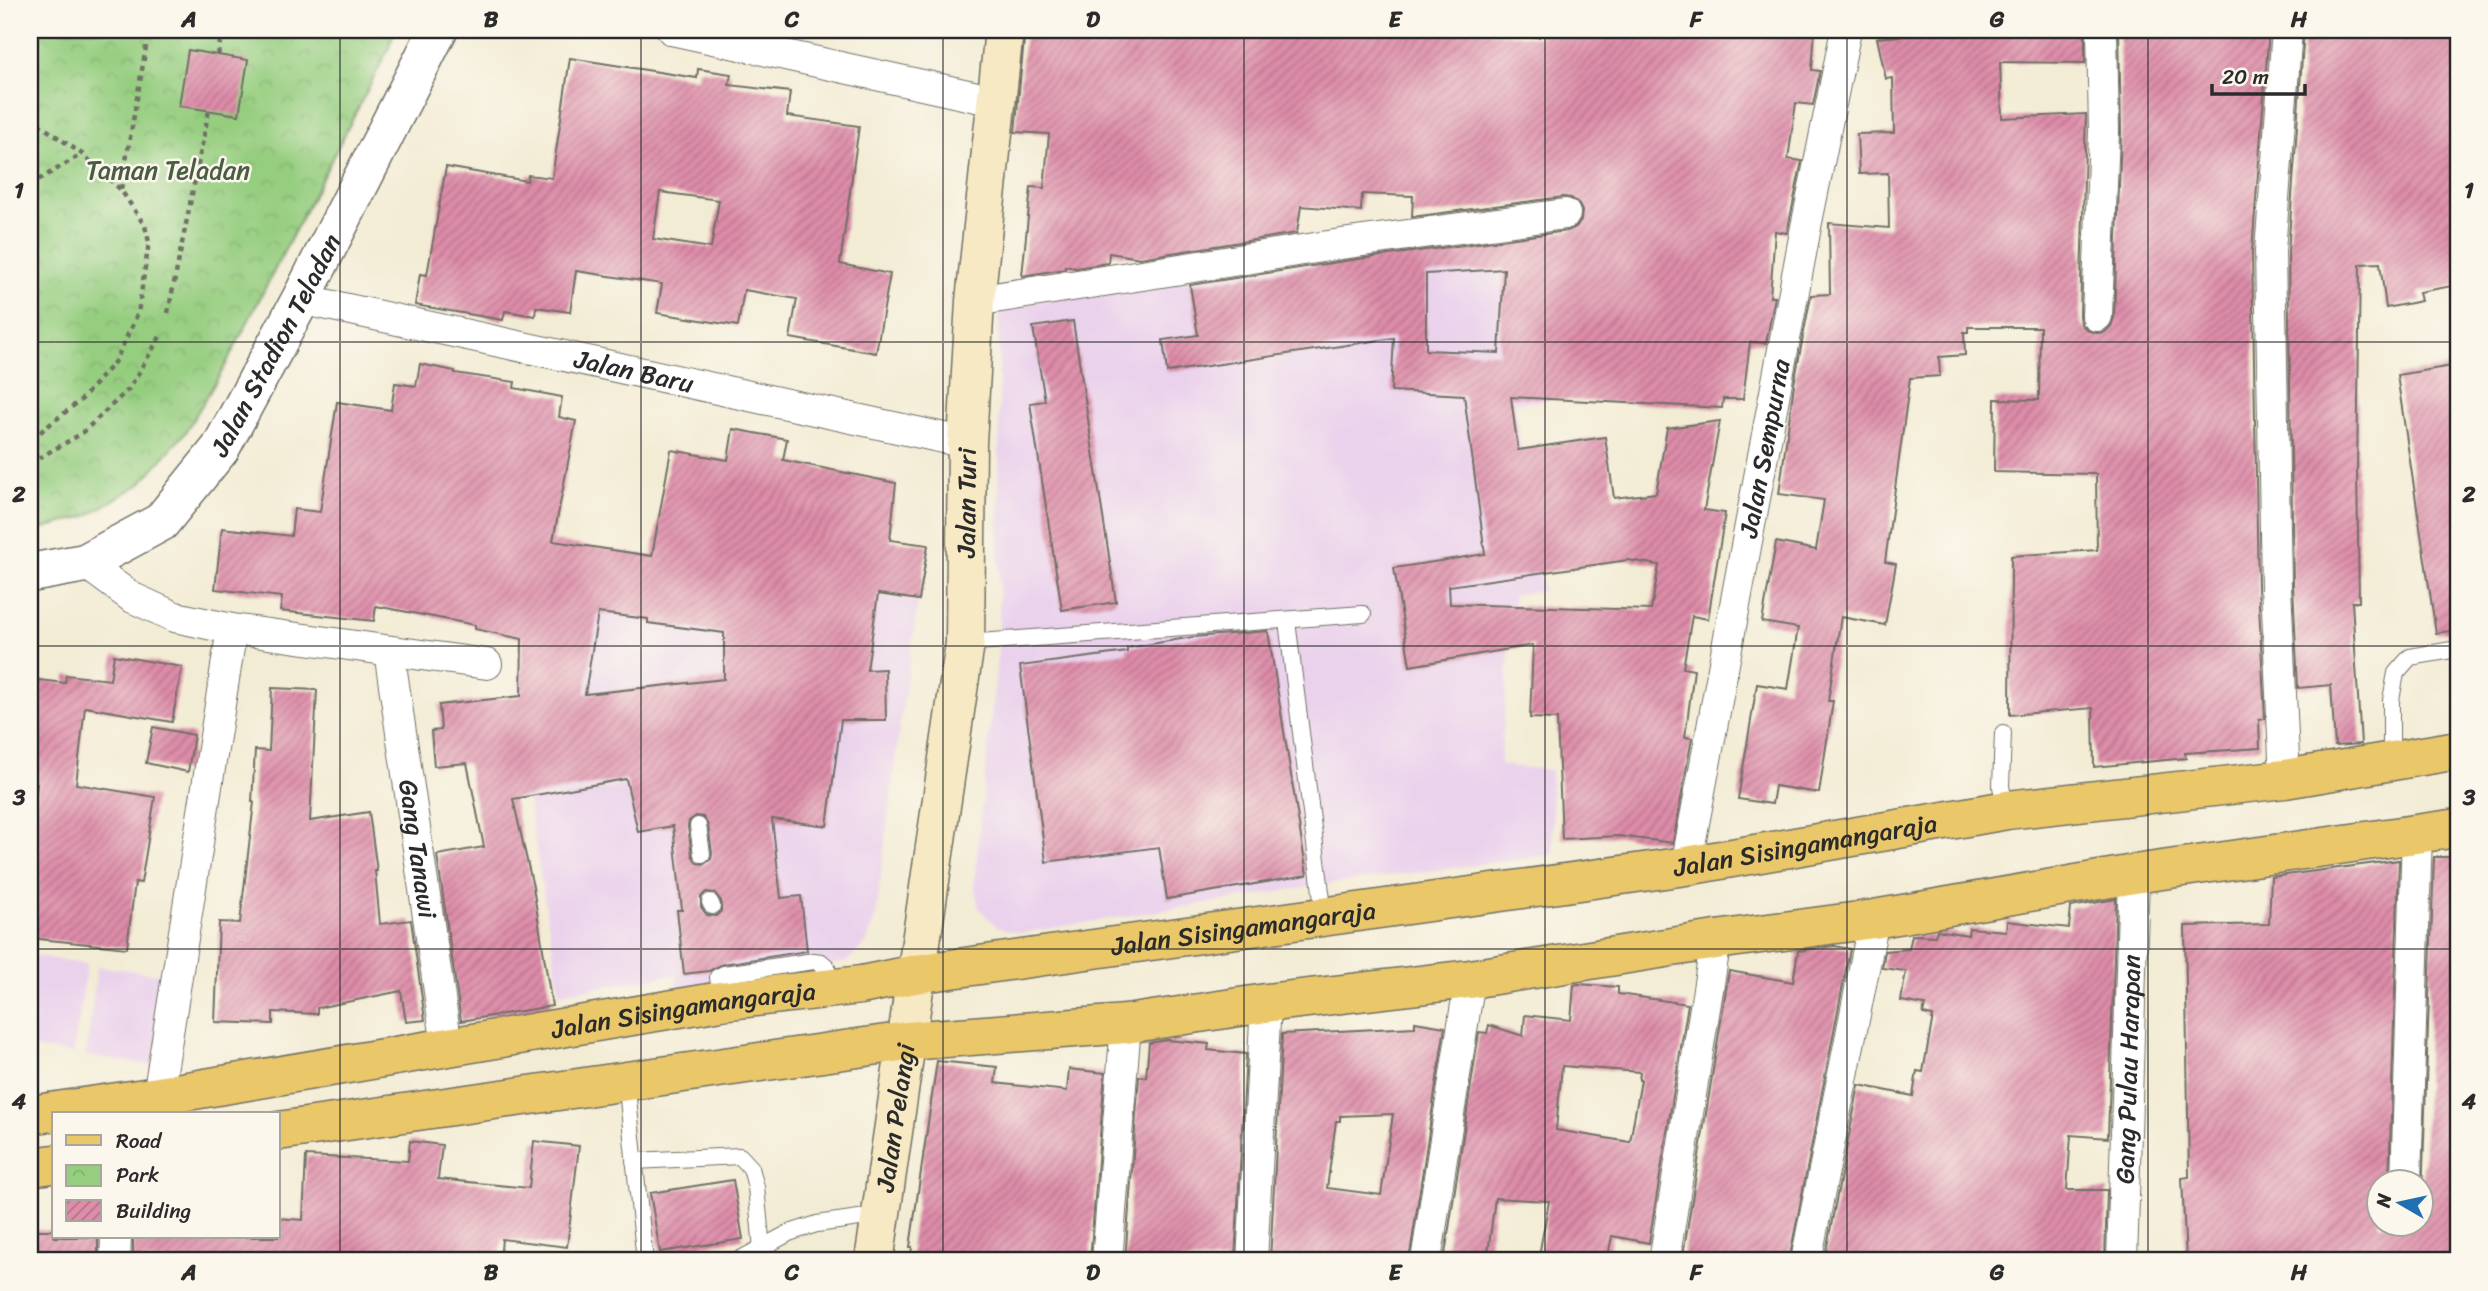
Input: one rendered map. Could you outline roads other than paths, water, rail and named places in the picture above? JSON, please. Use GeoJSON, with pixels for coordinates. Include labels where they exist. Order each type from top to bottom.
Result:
{"type":"FeatureCollection","features":[{"type":"Feature","properties":{"kind":"main road","name":"Jalan Turi"},"geometry":{"type":"LineString","coordinates":[[915,974],[965,643],[967,443],[975,301],[1004,30]]}},
{"type":"Feature","properties":{"kind":"main road","name":"Jalan Sisingamangaraja"},"geometry":{"type":"LineString","coordinates":[[30,1115],[158,1096],[447,1046],[722,982],[812,989],[861,985],[915,974],[1686,866],[2007,810],[2285,779],[2458,750]]}},
{"type":"Feature","properties":{"kind":"main road"},"geometry":{"type":"LineString","coordinates":[[280,1131],[907,1041],[1126,1024],[1266,1003],[1470,979],[1716,940],[1874,919],[2134,874],[2458,828]]}},
{"type":"Feature","properties":{"kind":"main road","name":"Jalan Pelangi"},"geometry":{"type":"LineString","coordinates":[[874,1261],[883,1215],[915,974]]}},
{"type":"Feature","properties":{"kind":"main road"},"geometry":{"type":"LineString","coordinates":[[30,1167],[52,1164]]}},
{"type":"Feature","properties":{"kind":"street","name":"Jalan Stadion Teladan"},"geometry":{"type":"LineString","coordinates":[[30,573],[85,563],[161,522],[220,449],[301,299],[438,30]]}},
{"type":"Feature","properties":{"kind":"street"},"geometry":{"type":"LineString","coordinates":[[672,30],[995,101]]}},
{"type":"Feature","properties":{"kind":"street","name":"Jalan Sempurna"},"geometry":{"type":"LineString","coordinates":[[1686,866],[1806,227],[1846,30]]}},
{"type":"Feature","properties":{"kind":"street"},"geometry":{"type":"LineString","coordinates":[[2097,316],[2104,132],[2102,30]]}},
{"type":"Feature","properties":{"kind":"street"},"geometry":{"type":"LineString","coordinates":[[2285,779],[2276,587],[2270,251],[2287,30]]}},
{"type":"Feature","properties":{"kind":"street"},"geometry":{"type":"LineString","coordinates":[[975,301],[1341,244],[1565,214]]}},
{"type":"Feature","properties":{"kind":"street","name":"Jalan Baru"},"geometry":{"type":"LineString","coordinates":[[301,299],[967,443]]}},
{"type":"Feature","properties":{"kind":"street"},"geometry":{"type":"LineString","coordinates":[[85,563],[131,597],[174,617],[232,629],[487,664]]}},
{"type":"Feature","properties":{"kind":"street"},"geometry":{"type":"LineString","coordinates":[[158,1096],[232,629]]}},
{"type":"Feature","properties":{"kind":"street","name":"Gang Tanawi"},"geometry":{"type":"LineString","coordinates":[[389,651],[447,1046]]}},
{"type":"Feature","properties":{"kind":"street"},"geometry":{"type":"LineString","coordinates":[[2406,1168],[2417,833]]}},
{"type":"Feature","properties":{"kind":"street","name":"Gang Pulau Harapan"},"geometry":{"type":"LineString","coordinates":[[2122,1261],[2134,874]]}},
{"type":"Feature","properties":{"kind":"street"},"geometry":{"type":"LineString","coordinates":[[1806,1261],[1874,919]]}},
{"type":"Feature","properties":{"kind":"street"},"geometry":{"type":"LineString","coordinates":[[1664,1261],[1716,940]]}},
{"type":"Feature","properties":{"kind":"street"},"geometry":{"type":"LineString","coordinates":[[1426,1261],[1470,979]]}},
{"type":"Feature","properties":{"kind":"street"},"geometry":{"type":"LineString","coordinates":[[1252,1261],[1266,1003]]}},
{"type":"Feature","properties":{"kind":"street"},"geometry":{"type":"LineString","coordinates":[[1107,1261],[1126,1024]]}},
{"type":"Feature","properties":{"kind":"street"},"geometry":{"type":"LineString","coordinates":[[115,1261],[116,1238]]}},
{"type":"Feature","properties":{"kind":"lane"},"geometry":{"type":"LineString","coordinates":[[965,643],[1363,614]]}},
{"type":"Feature","properties":{"kind":"lane"},"geometry":{"type":"LineString","coordinates":[[1287,621],[1324,916]]}},
{"type":"Feature","properties":{"kind":"lane"},"geometry":{"type":"LineString","coordinates":[[2391,762],[2391,700],[2396,673],[2410,657],[2458,649]]}},
{"type":"Feature","properties":{"kind":"lane"},"geometry":{"type":"LineString","coordinates":[[2003,733],[2001,787],[2007,810]]}},
{"type":"Feature","properties":{"kind":"lane"},"geometry":{"type":"LineString","coordinates":[[698,826],[702,854]]}},
{"type":"Feature","properties":{"kind":"lane"},"geometry":{"type":"LineString","coordinates":[[626,1080],[645,1261]]}},
{"type":"Feature","properties":{"kind":"lane"},"geometry":{"type":"LineString","coordinates":[[634,1161],[740,1156],[751,1168],[762,1249]]}},
{"type":"Feature","properties":{"kind":"lane"},"geometry":{"type":"LineString","coordinates":[[737,1261],[789,1233],[817,1224],[883,1215]]}},
{"type":"Feature","properties":{"kind":"park label","name":"Taman Teladan"},"geometry":{"type":"Point","coordinates":[168,170]}}]}
